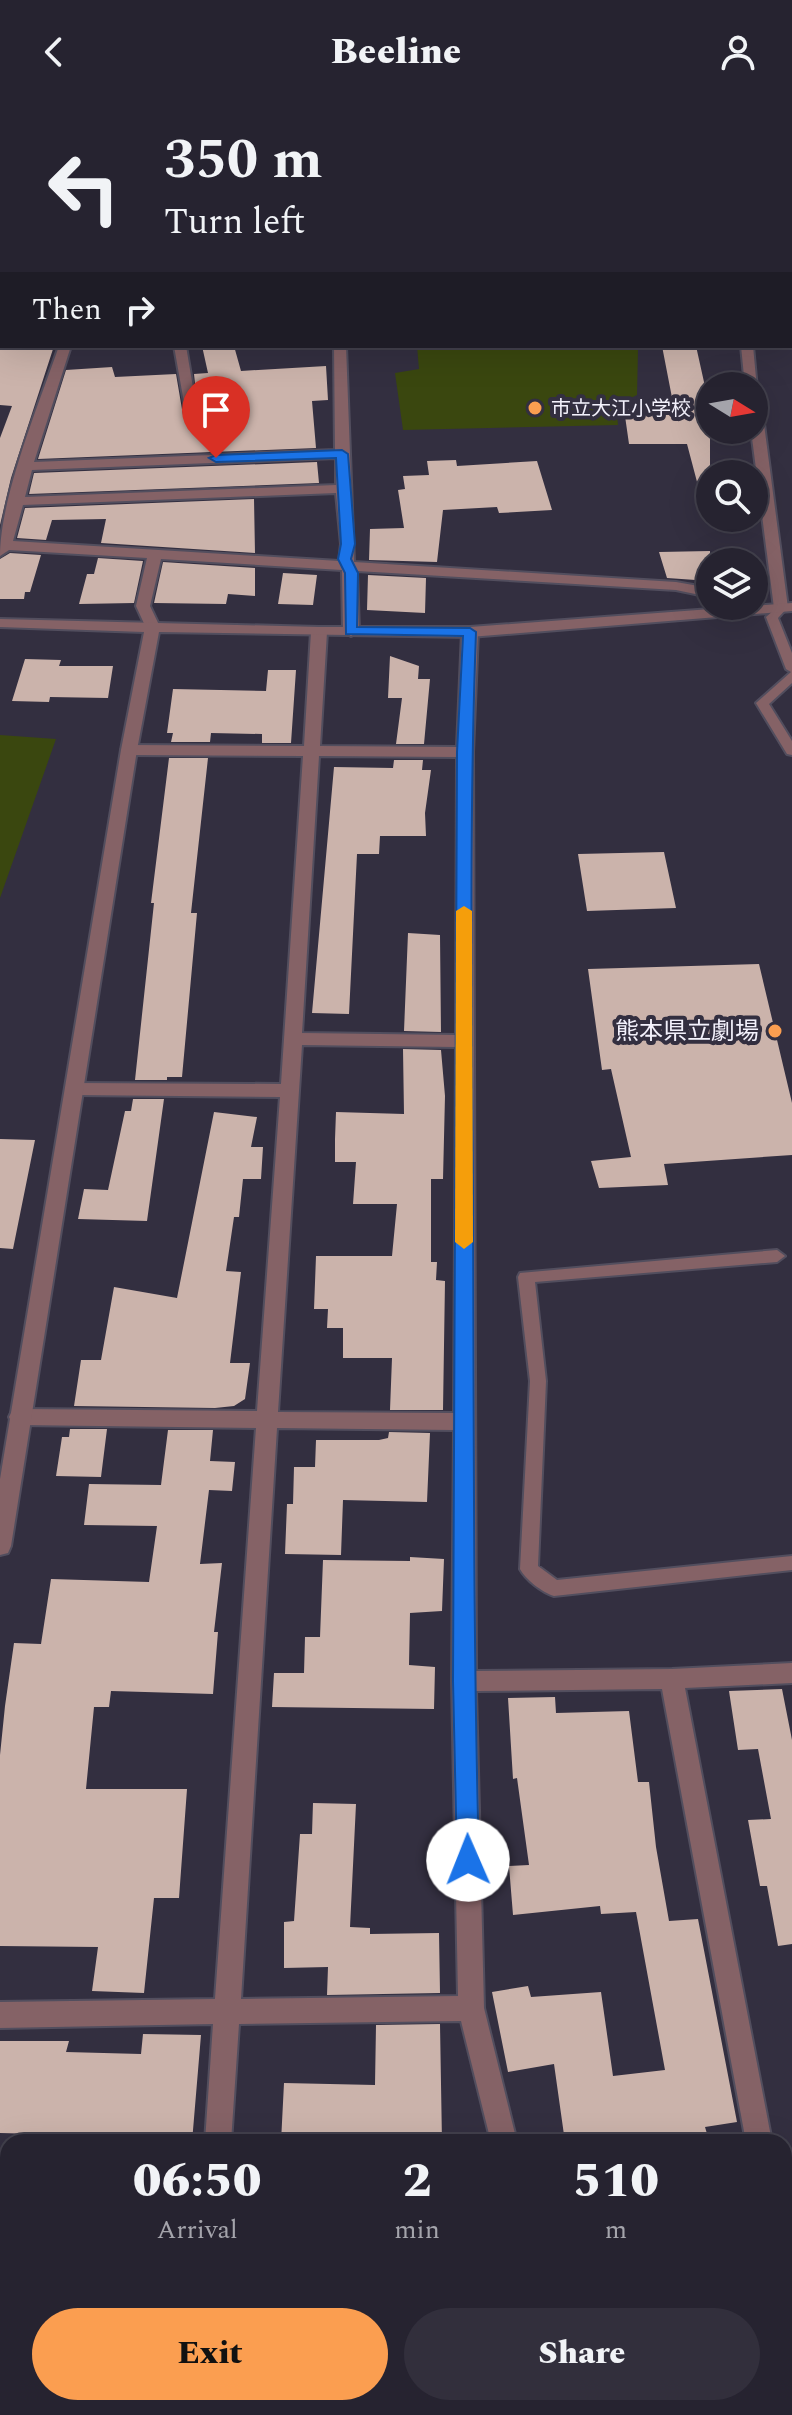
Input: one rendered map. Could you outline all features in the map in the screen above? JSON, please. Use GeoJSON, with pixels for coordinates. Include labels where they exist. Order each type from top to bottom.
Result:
{"type":"FeatureCollection","features":[{"type":"Feature","properties":{"kind":"street"},"geometry":{"type":"LineString","coordinates":[[64,348],[2,548],[155,554],[696,589]]}},
{"type":"Feature","properties":{"kind":"street"},"geometry":{"type":"LineString","coordinates":[[180,348],[193,414]]}},
{"type":"Feature","properties":{"kind":"street"},"geometry":{"type":"LineString","coordinates":[[340,348],[343,489],[347,566],[351,573],[351,631]]}},
{"type":"Feature","properties":{"kind":"street"},"geometry":{"type":"LineString","coordinates":[[747,348],[750,372]]}},
{"type":"Feature","properties":{"kind":"street"},"geometry":{"type":"LineString","coordinates":[[761,444],[787,608]]}},
{"type":"Feature","properties":{"kind":"street"},"geometry":{"type":"LineString","coordinates":[[26,466],[342,454]]}},
{"type":"Feature","properties":{"kind":"street"},"geometry":{"type":"LineString","coordinates":[[18,501],[343,489]]}},
{"type":"Feature","properties":{"kind":"street"},"geometry":{"type":"LineString","coordinates":[[0,1546],[10,1417],[75,1089],[129,750],[152,627],[143,606],[155,554]]}},
{"type":"Feature","properties":{"kind":"street"},"geometry":{"type":"LineString","coordinates":[[0,623],[319,632],[470,632],[696,612]]}},
{"type":"Feature","properties":{"kind":"street"},"geometry":{"type":"LineString","coordinates":[[219,2134],[269,1419],[309,751],[319,632]]}},
{"type":"Feature","properties":{"kind":"street"},"geometry":{"type":"LineString","coordinates":[[470,632],[465,752],[464,1681],[471,2008],[502,2134]]}},
{"type":"Feature","properties":{"kind":"street"},"geometry":{"type":"LineString","coordinates":[[129,750],[465,752]]}},
{"type":"Feature","properties":{"kind":"street"},"geometry":{"type":"LineString","coordinates":[[293,1039],[464,1041]]}},
{"type":"Feature","properties":{"kind":"street"},"geometry":{"type":"LineString","coordinates":[[75,1089],[290,1091]]}},
{"type":"Feature","properties":{"kind":"street"},"geometry":{"type":"LineString","coordinates":[[10,1417],[464,1422]]}},
{"type":"Feature","properties":{"kind":"street"},"geometry":{"type":"LineString","coordinates":[[464,1681],[672,1679],[792,1673]]}},
{"type":"Feature","properties":{"kind":"street"},"geometry":{"type":"LineString","coordinates":[[672,1679],[757,2134]]}},
{"type":"Feature","properties":{"kind":"street"},"geometry":{"type":"LineString","coordinates":[[0,2015],[471,2008]]}},
{"type":"Feature","properties":{"kind":"lane"},"geometry":{"type":"LineString","coordinates":[[787,608],[772,617],[792,669]]}},
{"type":"Feature","properties":{"kind":"lane"},"geometry":{"type":"LineString","coordinates":[[792,676],[762,703],[792,751]]}},
{"type":"Feature","properties":{"kind":"lane"},"geometry":{"type":"LineString","coordinates":[[777,1256],[526,1277],[538,1381],[529,1569],[554,1588],[792,1563]]}},
{"type":"Feature","properties":{"kind":"green space"},"geometry":{"type":"Polygon","coordinates":[[[417,348],[638,350],[637,395],[616,405],[618,425],[403,430],[395,373],[419,369],[417,348]]]}},
{"type":"Feature","properties":{"kind":"green space"},"geometry":{"type":"Polygon","coordinates":[[[0,735],[56,739],[0,898],[0,735]]]}},
{"type":"Feature","properties":{"kind":"building"},"geometry":{"type":"Polygon","coordinates":[[[0,348],[53,348],[11,478],[0,525],[0,438],[12,406],[0,405],[0,348]]]}},
{"type":"Feature","properties":{"kind":"building"},"geometry":{"type":"Polygon","coordinates":[[[202,348],[235,348],[241,371],[326,366],[328,400],[312,401],[316,448],[38,459],[66,370],[112,367],[115,377],[176,374],[183,415],[199,420],[194,374],[208,373],[202,348]]]}},
{"type":"Feature","properties":{"kind":"building"},"geometry":{"type":"Polygon","coordinates":[[[662,348],[696,348],[702,372],[696,372],[696,444],[710,444],[710,460],[696,460],[696,478],[687,444],[629,444],[624,409],[674,408],[662,348]]]}},
{"type":"Feature","properties":{"kind":"building"},"geometry":{"type":"Polygon","coordinates":[[[456,460],[457,466],[537,461],[552,510],[499,513],[497,507],[443,510],[437,562],[369,560],[370,529],[404,528],[398,490],[405,489],[403,476],[429,475],[427,461],[456,460]]]}},
{"type":"Feature","properties":{"kind":"building"},"geometry":{"type":"Polygon","coordinates":[[[317,462],[319,483],[29,494],[34,473],[317,462]]]}},
{"type":"Feature","properties":{"kind":"building"},"geometry":{"type":"Polygon","coordinates":[[[254,499],[255,553],[101,543],[106,519],[52,520],[46,540],[17,538],[25,508],[254,499]]]}},
{"type":"Feature","properties":{"kind":"building"},"geometry":{"type":"Polygon","coordinates":[[[696,551],[696,580],[667,578],[659,552],[696,551]]]}},
{"type":"Feature","properties":{"kind":"building"},"geometry":{"type":"Polygon","coordinates":[[[10,553],[41,555],[30,592],[25,592],[24,599],[0,599],[0,559],[10,553]]]}},
{"type":"Feature","properties":{"kind":"building"},"geometry":{"type":"Polygon","coordinates":[[[98,558],[143,561],[134,603],[79,604],[87,574],[94,574],[98,558]]]}},
{"type":"Feature","properties":{"kind":"building"},"geometry":{"type":"Polygon","coordinates":[[[163,562],[255,568],[255,596],[228,594],[226,604],[154,603],[163,562]]]}},
{"type":"Feature","properties":{"kind":"building"},"geometry":{"type":"Polygon","coordinates":[[[283,573],[317,575],[313,605],[278,604],[283,573]]]}},
{"type":"Feature","properties":{"kind":"building"},"geometry":{"type":"Polygon","coordinates":[[[368,575],[426,578],[425,613],[367,610],[368,575]]]}},
{"type":"Feature","properties":{"kind":"building"},"geometry":{"type":"Polygon","coordinates":[[[390,656],[419,666],[418,679],[430,679],[424,744],[396,744],[402,698],[388,698],[390,656]]]}},
{"type":"Feature","properties":{"kind":"building"},"geometry":{"type":"Polygon","coordinates":[[[25,659],[61,660],[59,666],[113,666],[108,698],[50,697],[49,702],[12,701],[25,659]]]}},
{"type":"Feature","properties":{"kind":"building"},"geometry":{"type":"Polygon","coordinates":[[[268,670],[296,670],[291,743],[262,743],[262,734],[211,733],[210,742],[171,742],[173,733],[167,733],[173,689],[266,691],[268,670]]]}},
{"type":"Feature","properties":{"kind":"building"},"geometry":{"type":"Polygon","coordinates":[[[169,758],[208,758],[191,913],[197,913],[182,1077],[135,1080],[154,903],[151,903],[169,758]]]}},
{"type":"Feature","properties":{"kind":"building"},"geometry":{"type":"Polygon","coordinates":[[[394,760],[423,760],[422,770],[431,770],[425,813],[426,836],[380,836],[379,854],[357,854],[349,1014],[312,1013],[334,767],[393,768],[394,760]]]}},
{"type":"Feature","properties":{"kind":"building"},"geometry":{"type":"Polygon","coordinates":[[[664,852],[676,908],[587,911],[578,854],[664,852]]]}},
{"type":"Feature","properties":{"kind":"building"},"geometry":{"type":"Polygon","coordinates":[[[408,933],[440,935],[441,1032],[404,1031],[408,933]]]}},
{"type":"Feature","properties":{"kind":"building"},"geometry":{"type":"Polygon","coordinates":[[[759,964],[792,1103],[792,1155],[664,1164],[668,1185],[599,1188],[591,1161],[631,1157],[611,1069],[602,1070],[588,969],[759,964]]]}},
{"type":"Feature","properties":{"kind":"building"},"geometry":{"type":"Polygon","coordinates":[[[403,1049],[441,1050],[445,1096],[443,1179],[431,1179],[431,1262],[437,1262],[436,1280],[445,1281],[443,1410],[390,1410],[392,1358],[343,1358],[343,1328],[327,1328],[328,1309],[314,1309],[316,1256],[392,1256],[397,1204],[353,1204],[356,1162],[335,1162],[336,1112],[404,1114],[403,1049]]]}},
{"type":"Feature","properties":{"kind":"building"},"geometry":{"type":"Polygon","coordinates":[[[133,1099],[164,1099],[147,1221],[78,1219],[84,1189],[108,1190],[125,1111],[131,1111],[133,1099]]]}},
{"type":"Feature","properties":{"kind":"building"},"geometry":{"type":"Polygon","coordinates":[[[214,1112],[257,1117],[251,1147],[263,1147],[261,1179],[243,1179],[239,1217],[234,1217],[226,1271],[241,1272],[230,1363],[250,1363],[245,1399],[234,1406],[215,1408],[74,1406],[81,1360],[101,1360],[114,1287],[177,1298],[214,1112]]]}},
{"type":"Feature","properties":{"kind":"building"},"geometry":{"type":"Polygon","coordinates":[[[0,1139],[35,1140],[13,1249],[0,1248],[0,1139]]]}},
{"type":"Feature","properties":{"kind":"building"},"geometry":{"type":"Polygon","coordinates":[[[70,1429],[107,1429],[101,1477],[56,1476],[62,1437],[69,1437],[70,1429]]]}},
{"type":"Feature","properties":{"kind":"building"},"geometry":{"type":"Polygon","coordinates":[[[168,1430],[213,1430],[210,1461],[235,1462],[232,1491],[209,1490],[200,1564],[222,1563],[214,1632],[218,1632],[213,1694],[111,1691],[109,1707],[94,1707],[86,1789],[187,1789],[179,1898],[154,1898],[144,1993],[92,1991],[98,1947],[0,1946],[0,1755],[5,1706],[14,1643],[41,1644],[51,1579],[149,1582],[157,1526],[84,1525],[89,1484],[161,1485],[168,1430]]]}},
{"type":"Feature","properties":{"kind":"building"},"geometry":{"type":"Polygon","coordinates":[[[389,1432],[430,1433],[427,1502],[343,1500],[341,1555],[285,1554],[287,1504],[293,1504],[294,1467],[315,1467],[316,1440],[379,1440],[388,1438],[389,1432]]]}},
{"type":"Feature","properties":{"kind":"building"},"geometry":{"type":"Polygon","coordinates":[[[410,1557],[444,1559],[442,1611],[410,1613],[409,1665],[435,1667],[434,1709],[272,1707],[274,1673],[304,1673],[305,1637],[320,1637],[323,1560],[410,1561],[410,1557]]]}},
{"type":"Feature","properties":{"kind":"building"},"geometry":{"type":"Polygon","coordinates":[[[782,1689],[792,1740],[792,1944],[778,1946],[767,1886],[760,1886],[748,1820],[771,1819],[758,1749],[738,1750],[729,1691],[782,1689]]]}},
{"type":"Feature","properties":{"kind":"building"},"geometry":{"type":"Polygon","coordinates":[[[555,1697],[556,1713],[629,1711],[638,1782],[649,1782],[669,1921],[698,1919],[737,2122],[705,2127],[707,2134],[564,2134],[554,2064],[508,2072],[492,1992],[528,1986],[531,1997],[601,1992],[613,2076],[665,2070],[636,1912],[601,1914],[600,1906],[513,1915],[509,1866],[529,1865],[517,1778],[513,1779],[508,1698],[555,1697]]]}},
{"type":"Feature","properties":{"kind":"building"},"geometry":{"type":"Polygon","coordinates":[[[313,1803],[356,1804],[350,1927],[370,1928],[370,1934],[439,1933],[440,1993],[327,1995],[328,1967],[284,1968],[284,1922],[294,1921],[300,1834],[312,1834],[313,1803]]]}},
{"type":"Feature","properties":{"kind":"building"},"geometry":{"type":"Polygon","coordinates":[[[440,2024],[442,2134],[281,2134],[284,2083],[375,2085],[376,2025],[440,2024]]]}},
{"type":"Feature","properties":{"kind":"building"},"geometry":{"type":"Polygon","coordinates":[[[143,2034],[201,2035],[193,2134],[0,2133],[0,2041],[69,2041],[66,2052],[141,2054],[143,2034]]]}},
{"type":"Feature","properties":{"kind":"slow traffic"},"geometry":{"type":"LineString","coordinates":[[464,911],[464,1242]]}},
{"type":"Feature","properties":{"kind":"place","name":"市立大江小学校"},"geometry":{"type":"Point","coordinates":[535,408]}},
{"type":"Feature","properties":{"kind":"place","name":"熊本県立劇場"},"geometry":{"type":"Point","coordinates":[775,1031]}},
{"type":"Feature","properties":{"kind":"route"},"geometry":{"type":"LineString","coordinates":[[216,458],[342,454],[348,544],[345,559],[351,573],[351,631],[470,632],[465,752],[464,1013],[464,1681],[468,1860]]}}]}
